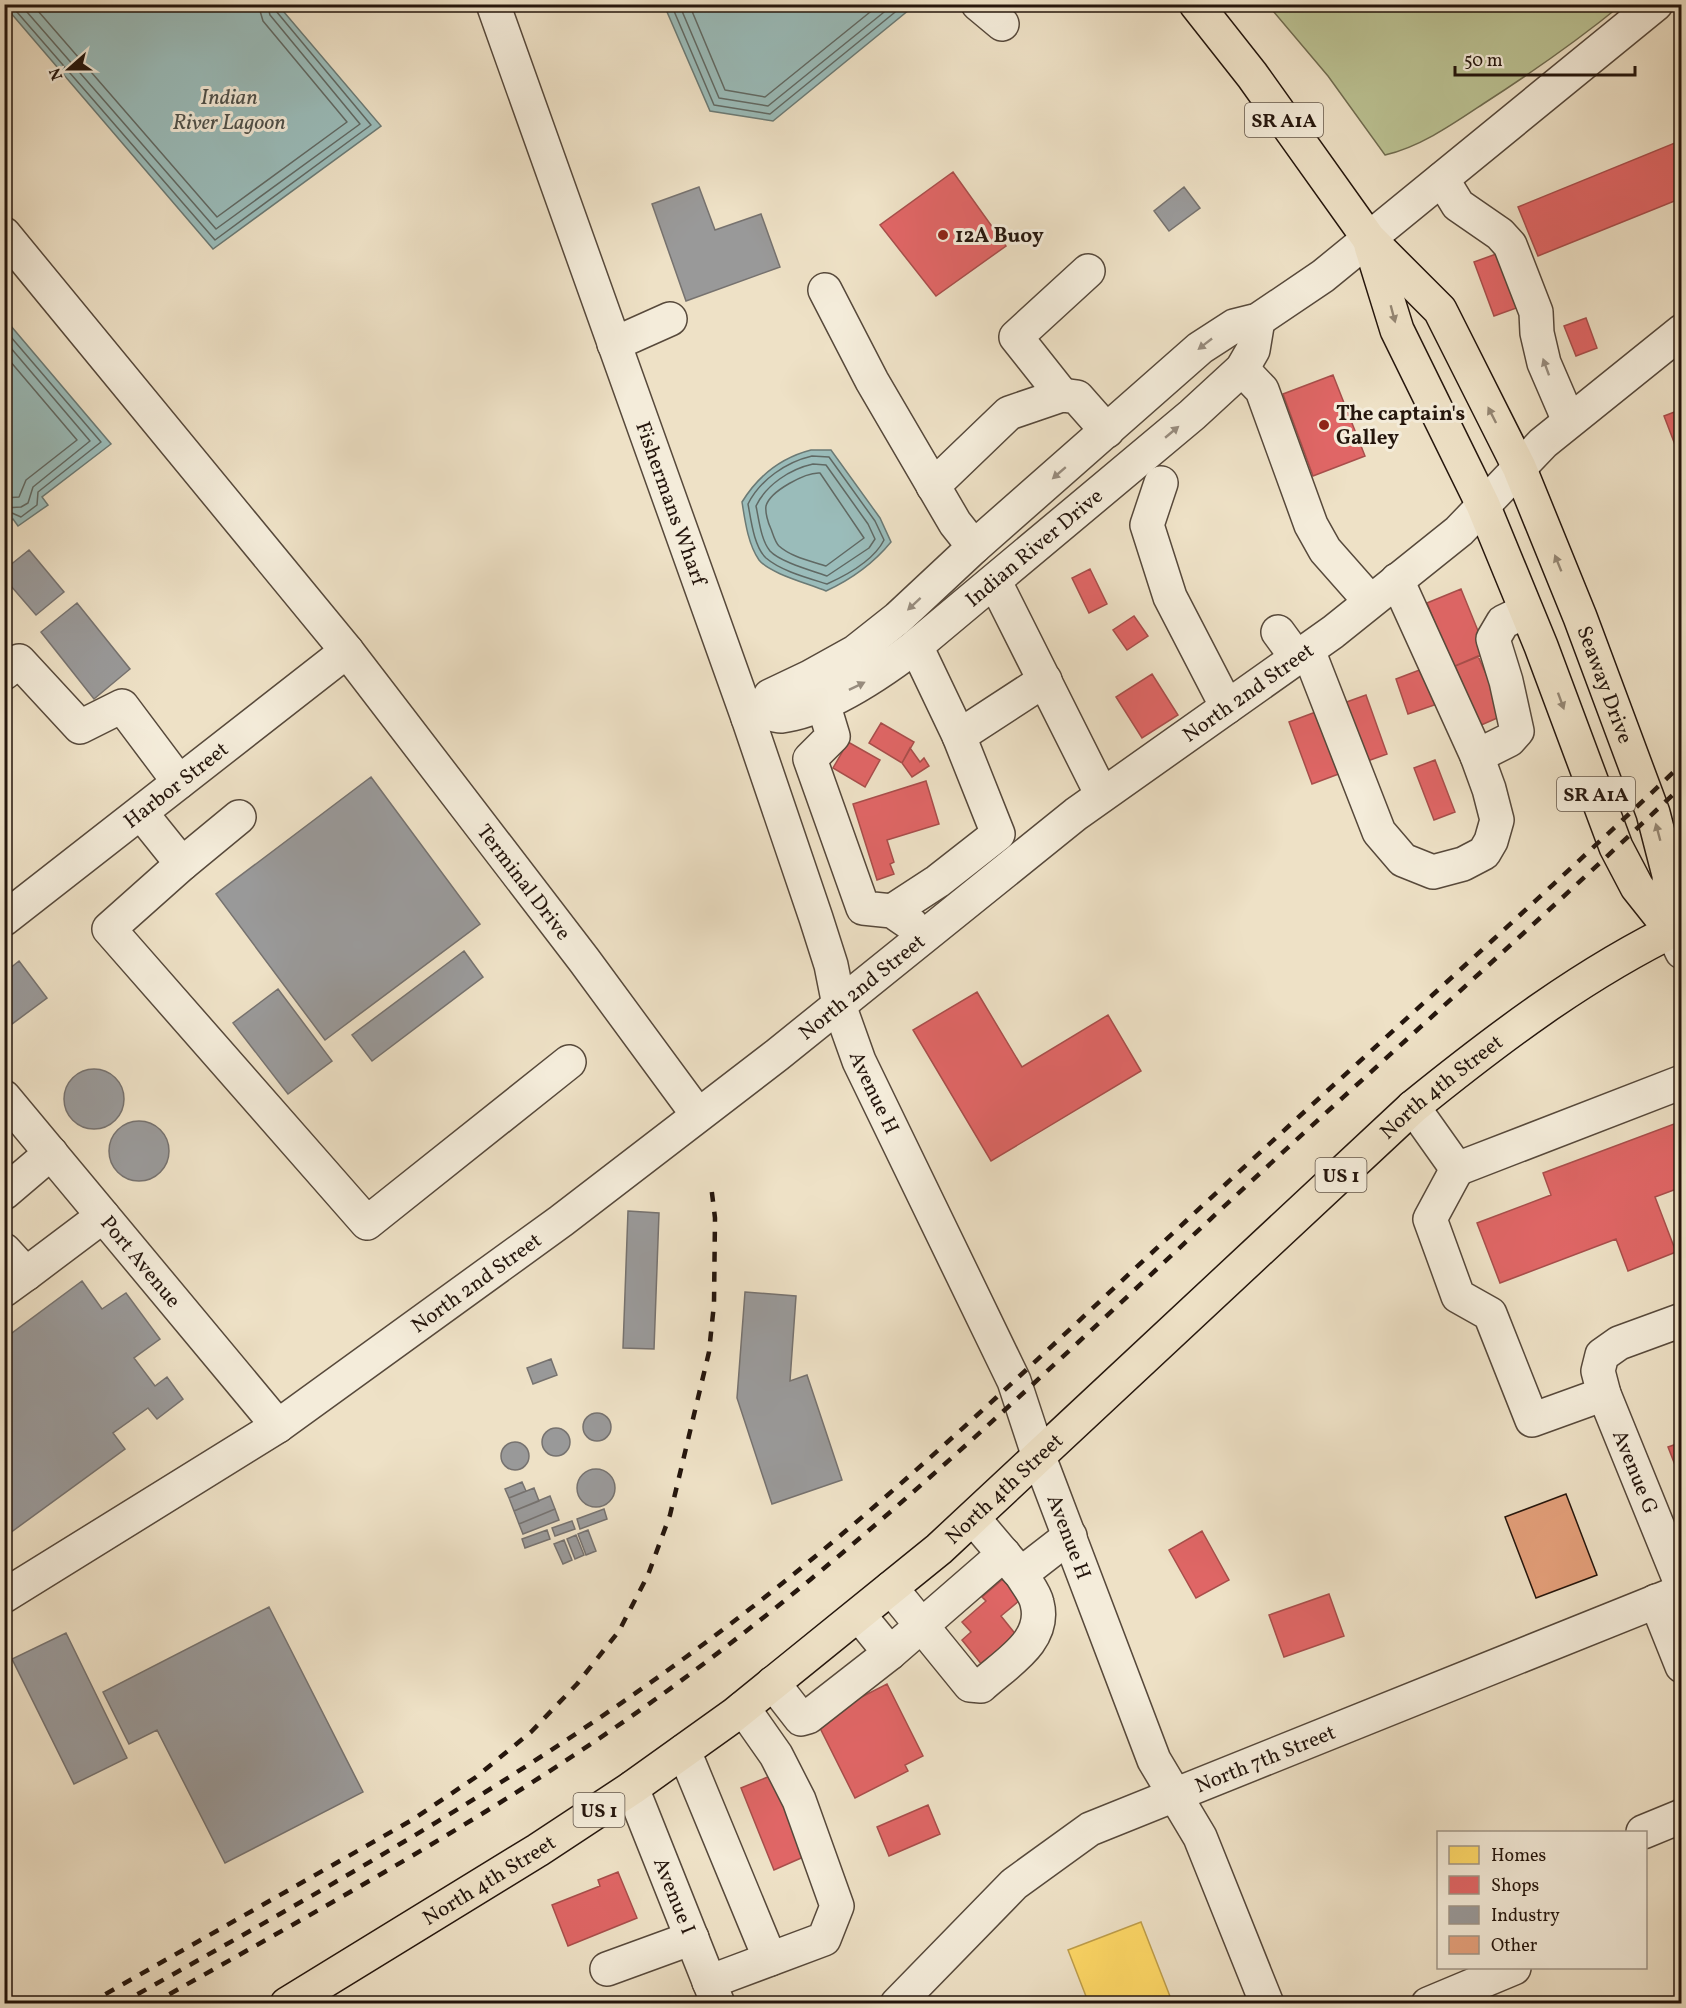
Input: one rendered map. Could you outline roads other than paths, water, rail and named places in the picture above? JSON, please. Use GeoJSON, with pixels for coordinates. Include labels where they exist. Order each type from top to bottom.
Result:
{"type":"FeatureCollection","features":[{"type":"Feature","properties":{"kind":"main road","name":"Seaway Drive"},"geometry":{"type":"LineString","coordinates":[[1196,4],[1252,75],[1369,239],[1440,310],[1519,467],[1580,617],[1653,813],[1669,875],[1678,936]]}},
{"type":"Feature","properties":{"kind":"main road","name":"Seaway Drive"},"geometry":{"type":"LineString","coordinates":[[1369,239],[1397,330],[1483,505],[1616,847],[1637,888],[1678,936]]}},
{"type":"Feature","properties":{"kind":"main road","name":"North 4th Street"},"geometry":{"type":"LineString","coordinates":[[287,2004],[321,1995],[632,1788],[743,1708],[859,1615],[974,1518],[1413,1107],[1480,1052],[1554,1000],[1620,958],[1678,936]]}},
{"type":"Feature","properties":{"kind":"street","name":"Fishermans Wharf"},"geometry":{"type":"LineString","coordinates":[[493,4],[614,344],[756,715],[793,852],[831,965],[839,1005]]}},
{"type":"Feature","properties":{"kind":"street"},"geometry":{"type":"LineString","coordinates":[[978,4],[1002,24],[1001,4]]}},
{"type":"Feature","properties":{"kind":"street","name":"Indian River Drive"},"geometry":{"type":"LineString","coordinates":[[756,715],[770,696],[855,652],[898,618],[974,547],[1207,343],[1234,326],[1257,320],[1323,276],[1656,4]]}},
{"type":"Feature","properties":{"kind":"street"},"geometry":{"type":"LineString","coordinates":[[1442,179],[1458,205],[1500,234],[1510,245],[1536,312],[1537,333],[1544,363],[1569,421]]}},
{"type":"Feature","properties":{"kind":"street","name":"Terminal Drive"},"geometry":{"type":"LineString","coordinates":[[4,234],[347,651],[584,960],[698,1115]]}},
{"type":"Feature","properties":{"kind":"street"},"geometry":{"type":"LineString","coordinates":[[1062,395],[1016,337],[1088,271]]}},
{"type":"Feature","properties":{"kind":"street"},"geometry":{"type":"LineString","coordinates":[[825,290],[872,381],[955,523],[974,547]]}},
{"type":"Feature","properties":{"kind":"street"},"geometry":{"type":"LineString","coordinates":[[614,344],[670,319]]}},
{"type":"Feature","properties":{"kind":"street","name":"Indian River Drive"},"geometry":{"type":"LineString","coordinates":[[756,715],[780,716],[822,703],[874,678],[995,582],[1151,473],[1242,369],[1253,350],[1257,320]]}},
{"type":"Feature","properties":{"kind":"street","name":"North 2nd Street"},"geometry":{"type":"LineString","coordinates":[[4,1596],[278,1426],[561,1221],[839,1005],[920,938],[1102,795],[1227,707],[1294,647],[1370,601],[1459,531],[1519,467],[1569,421],[1682,331]]}},
{"type":"Feature","properties":{"kind":"street"},"geometry":{"type":"LineString","coordinates":[[1242,369],[1262,390],[1299,494],[1316,533],[1340,568],[1370,601]]}},
{"type":"Feature","properties":{"kind":"street"},"geometry":{"type":"LineString","coordinates":[[933,486],[1010,413],[1062,395],[1077,397],[1107,431]]}},
{"type":"Feature","properties":{"kind":"street"},"geometry":{"type":"LineString","coordinates":[[1151,473],[1147,525],[1170,597],[1227,707]]}},
{"type":"Feature","properties":{"kind":"street"},"geometry":{"type":"LineString","coordinates":[[1294,647],[1379,832],[1403,860],[1433,872],[1463,864],[1484,853],[1491,841],[1497,820],[1489,789],[1477,756],[1397,580]]}},
{"type":"Feature","properties":{"kind":"street"},"geometry":{"type":"LineString","coordinates":[[995,582],[1102,795]]}},
{"type":"Feature","properties":{"kind":"street"},"geometry":{"type":"LineString","coordinates":[[1477,756],[1509,740],[1517,731],[1506,681],[1493,639],[1503,622],[1526,611]]}},
{"type":"Feature","properties":{"kind":"street"},"geometry":{"type":"LineString","coordinates":[[892,911],[938,881],[998,834],[959,736],[916,646]]}},
{"type":"Feature","properties":{"kind":"street","name":"Harbor Street"},"geometry":{"type":"LineString","coordinates":[[4,919],[347,651]]}},
{"type":"Feature","properties":{"kind":"street"},"geometry":{"type":"LineString","coordinates":[[4,673],[19,662],[80,727],[122,706],[179,782]]}},
{"type":"Feature","properties":{"kind":"street"},"geometry":{"type":"LineString","coordinates":[[959,736],[1044,680]]}},
{"type":"Feature","properties":{"kind":"street"},"geometry":{"type":"LineString","coordinates":[[822,703],[833,736],[810,759],[863,908],[892,911],[912,924],[920,938]]}},
{"type":"Feature","properties":{"kind":"street"},"geometry":{"type":"LineString","coordinates":[[141,813],[182,864]]}},
{"type":"Feature","properties":{"kind":"street"},"geometry":{"type":"LineString","coordinates":[[239,817],[109,928],[367,1222],[569,1062]]}},
{"type":"Feature","properties":{"kind":"street"},"geometry":{"type":"LineString","coordinates":[[793,852],[838,835]]}},
{"type":"Feature","properties":{"kind":"street","name":"Avenue H"},"geometry":{"type":"LineString","coordinates":[[839,1005],[859,1061],[1014,1381],[1039,1456],[1154,1760],[1200,1837],[1267,2004]]}},
{"type":"Feature","properties":{"kind":"street"},"geometry":{"type":"LineString","coordinates":[[1604,1394],[1532,1420],[1490,1314],[1458,1296],[1430,1219],[1457,1169],[1682,1082]]}},
{"type":"Feature","properties":{"kind":"street","name":"Port Avenue"},"geometry":{"type":"LineString","coordinates":[[4,1097],[278,1426]]}},
{"type":"Feature","properties":{"kind":"street"},"geometry":{"type":"LineString","coordinates":[[1413,1107],[1457,1169]]}},
{"type":"Feature","properties":{"kind":"street"},"geometry":{"type":"LineString","coordinates":[[4,1193],[51,1153]]}},
{"type":"Feature","properties":{"kind":"street"},"geometry":{"type":"LineString","coordinates":[[4,1250],[15,1282],[103,1216]]}},
{"type":"Feature","properties":{"kind":"street","name":"Avenue G"},"geometry":{"type":"LineString","coordinates":[[1682,1320],[1619,1343],[1602,1355],[1598,1371],[1673,1593],[1682,1666]]}},
{"type":"Feature","properties":{"kind":"street"},"geometry":{"type":"LineString","coordinates":[[891,1588],[970,1685],[981,1686],[1035,1638],[1039,1619],[1037,1601],[1013,1564],[974,1518]]}},
{"type":"Feature","properties":{"kind":"street"},"geometry":{"type":"LineString","coordinates":[[773,1683],[801,1719],[808,1717],[922,1625],[1013,1564],[1070,1536]]}},
{"type":"Feature","properties":{"kind":"street","name":"North 7th Street"},"geometry":{"type":"LineString","coordinates":[[897,2004],[1014,1884],[1089,1829],[1673,1593]]}},
{"type":"Feature","properties":{"kind":"street"},"geometry":{"type":"LineString","coordinates":[[859,1615],[890,1653]]}},
{"type":"Feature","properties":{"kind":"street"},"geometry":{"type":"LineString","coordinates":[[714,1993],[770,1959],[824,1939],[837,1906],[799,1800],[776,1755],[743,1708]]}},
{"type":"Feature","properties":{"kind":"street"},"geometry":{"type":"LineString","coordinates":[[684,1751],[770,1959]]}},
{"type":"Feature","properties":{"kind":"street","name":"Avenue I"},"geometry":{"type":"LineString","coordinates":[[632,1788],[714,1993]]}},
{"type":"Feature","properties":{"kind":"street"},"geometry":{"type":"LineString","coordinates":[[1647,1831],[1682,1816]]}},
{"type":"Feature","properties":{"kind":"street"},"geometry":{"type":"LineString","coordinates":[[607,1969],[692,1938]]}},
{"type":"Feature","properties":{"kind":"street"},"geometry":{"type":"LineString","coordinates":[[1428,2004],[1512,1969]]}},
{"type":"Feature","properties":{"kind":"water","name":"Indian River Lagoon"},"geometry":{"type":"Polygon","coordinates":[[[4,5],[278,5],[381,126],[213,249],[4,5]]]}},
{"type":"Feature","properties":{"kind":"water"},"geometry":{"type":"Polygon","coordinates":[[[664,5],[915,5],[773,121],[710,111],[664,5]]]}},
{"type":"Feature","properties":{"kind":"water"},"geometry":{"type":"Polygon","coordinates":[[[5,319],[111,444],[42,497],[48,505],[18,526],[13,519],[5,525],[5,319]]]}},
{"type":"Feature","properties":{"kind":"water"},"geometry":{"type":"Polygon","coordinates":[[[811,450],[831,450],[880,518],[891,542],[862,570],[826,591],[772,570],[759,560],[750,540],[742,502],[755,484],[771,469],[789,458],[811,450]]]}},
{"type":"Feature","properties":{"kind":"railway"},"geometry":{"type":"LineString","coordinates":[[120,2004],[265,1923],[479,1796],[618,1705],[752,1607],[817,1555],[1004,1391],[1682,764]]}},
{"type":"Feature","properties":{"kind":"railway"},"geometry":{"type":"LineString","coordinates":[[152,2004],[362,1885],[500,1803],[633,1715],[766,1615],[833,1561],[963,1448],[1682,786]]}},
{"type":"Feature","properties":{"kind":"railway"},"geometry":{"type":"LineString","coordinates":[[88,2004],[412,1820],[476,1777],[531,1732],[577,1684],[619,1631],[648,1575],[670,1515],[709,1352],[714,1304],[715,1218],[711,1185]]}},
{"type":"Feature","properties":{"kind":"place","name":"12A Buoy"},"geometry":{"type":"Point","coordinates":[943,235]}},
{"type":"Feature","properties":{"kind":"place","name":"The captain's Galley"},"geometry":{"type":"Point","coordinates":[1324,425]}}]}
